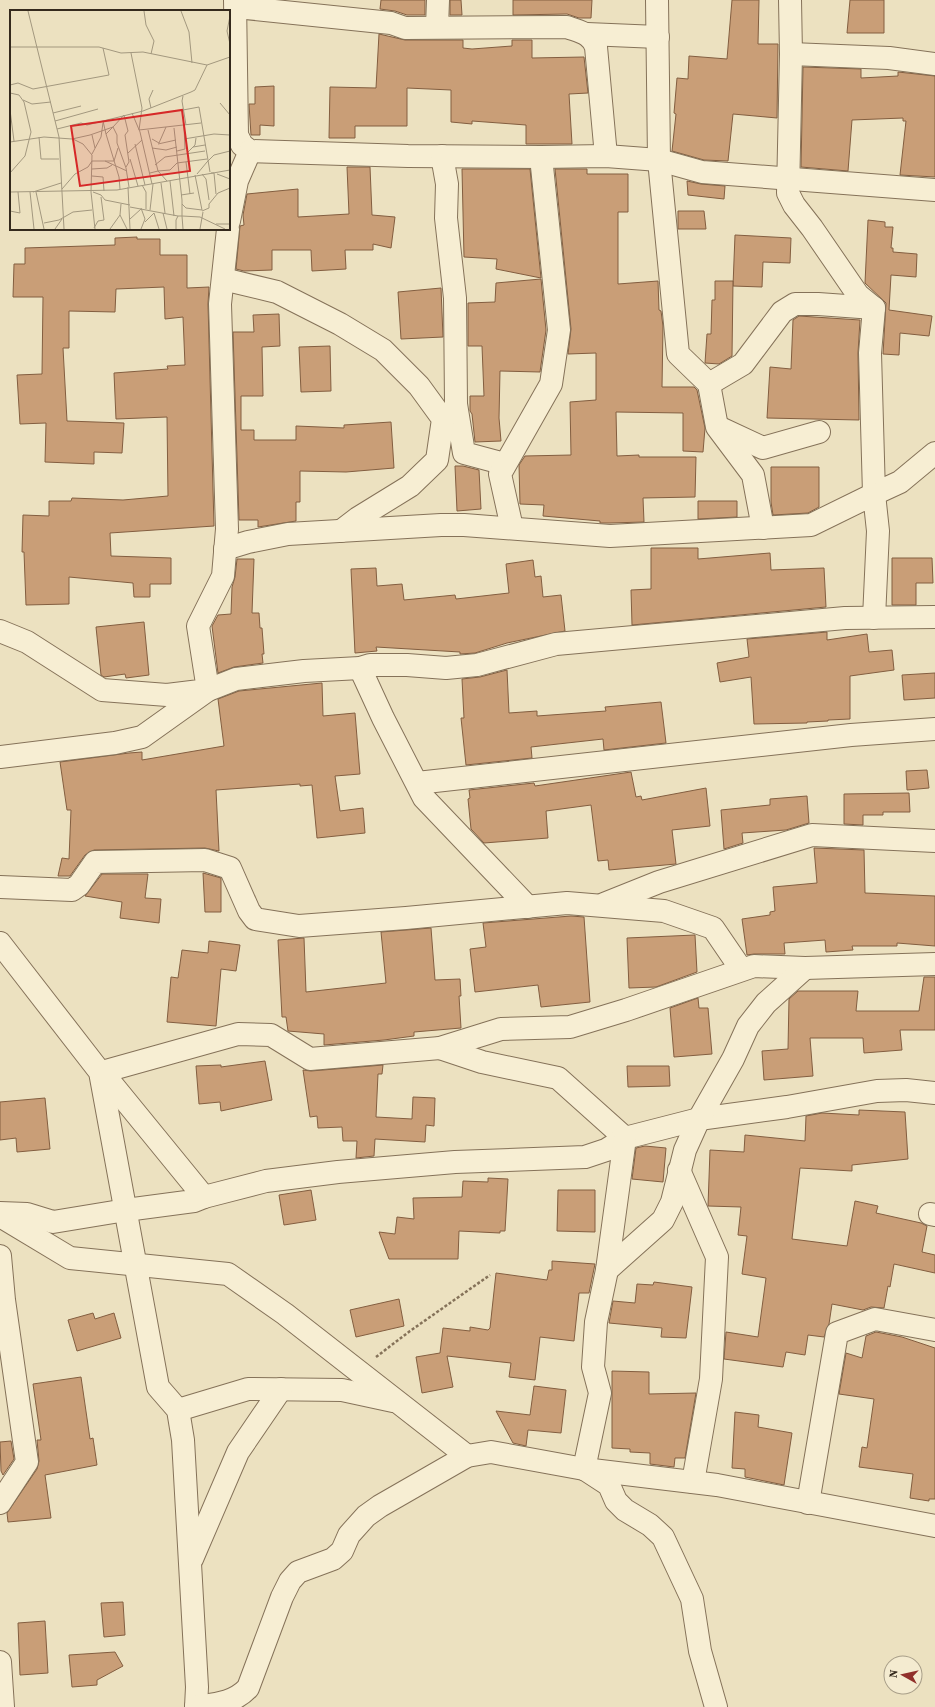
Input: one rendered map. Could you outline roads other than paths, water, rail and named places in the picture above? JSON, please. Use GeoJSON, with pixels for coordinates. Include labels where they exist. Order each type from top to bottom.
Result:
{"type":"FeatureCollection","features":[{"type":"Feature","properties":{"kind":"street"},"geometry":{"type":"LineString","coordinates":[[437,27],[438,0]]}},
{"type":"Feature","properties":{"kind":"street"},"geometry":{"type":"LineString","coordinates":[[790,0],[791,54],[787,178],[788,193],[794,205],[812,228],[858,295],[874,308]]}},
{"type":"Feature","properties":{"kind":"street"},"geometry":{"type":"LineString","coordinates":[[654,3],[658,37],[659,160],[678,354],[709,384],[717,426],[753,475],[763,528]]}},
{"type":"Feature","properties":{"kind":"street"},"geometry":{"type":"LineString","coordinates":[[658,37],[587,34],[567,27],[405,28],[391,23],[236,4],[237,135],[242,145],[250,151],[442,156],[606,156],[659,160],[702,172],[935,190]]}},
{"type":"Feature","properties":{"kind":"street"},"geometry":{"type":"LineString","coordinates":[[587,34],[593,39],[596,47],[606,156]]}},
{"type":"Feature","properties":{"kind":"street"},"geometry":{"type":"LineString","coordinates":[[791,54],[889,58],[935,64]]}},
{"type":"Feature","properties":{"kind":"street"},"geometry":{"type":"LineString","coordinates":[[230,216],[237,181],[250,151]]}},
{"type":"Feature","properties":{"kind":"street"},"geometry":{"type":"LineString","coordinates":[[442,156],[447,184],[446,218],[455,298],[456,404],[464,453]]}},
{"type":"Feature","properties":{"kind":"street"},"geometry":{"type":"LineString","coordinates":[[512,528],[500,474],[551,384],[559,330],[541,157]]}},
{"type":"Feature","properties":{"kind":"street"},"geometry":{"type":"LineString","coordinates":[[208,690],[198,626],[222,576],[227,529],[220,304],[228,230]]}},
{"type":"Feature","properties":{"kind":"street"},"geometry":{"type":"LineString","coordinates":[[223,279],[277,292],[340,324],[383,350],[419,386],[443,419],[437,460]]}},
{"type":"Feature","properties":{"kind":"street"},"geometry":{"type":"LineString","coordinates":[[709,384],[743,364],[782,312],[795,304],[874,308]]}},
{"type":"Feature","properties":{"kind":"street"},"geometry":{"type":"LineString","coordinates":[[874,308],[870,353],[874,494],[878,531],[874,618]]}},
{"type":"Feature","properties":{"kind":"street"},"geometry":{"type":"LineString","coordinates":[[717,426],[763,448],[819,432]]}},
{"type":"Feature","properties":{"kind":"street"},"geometry":{"type":"LineString","coordinates":[[341,531],[358,518],[410,486],[437,460],[464,453],[505,464]]}},
{"type":"Feature","properties":{"kind":"street"},"geometry":{"type":"LineString","coordinates":[[225,549],[234,545],[288,534],[441,525],[512,528],[610,536],[811,525],[900,482],[935,453]]}},
{"type":"Feature","properties":{"kind":"street"},"geometry":{"type":"LineString","coordinates":[[0,757],[115,744],[142,737],[208,690],[236,679],[304,671],[360,668],[370,666],[407,665],[446,668],[477,665],[556,644],[845,618],[935,617]]}},
{"type":"Feature","properties":{"kind":"street"},"geometry":{"type":"LineString","coordinates":[[0,631],[27,642],[102,690],[167,695],[208,690]]}},
{"type":"Feature","properties":{"kind":"street"},"geometry":{"type":"LineString","coordinates":[[360,668],[383,718],[424,798],[528,907]]}},
{"type":"Feature","properties":{"kind":"street"},"geometry":{"type":"LineString","coordinates":[[417,783],[851,734],[935,729]]}},
{"type":"Feature","properties":{"kind":"street"},"geometry":{"type":"LineString","coordinates":[[600,906],[659,882],[812,835],[935,841]]}},
{"type":"Feature","properties":{"kind":"street"},"geometry":{"type":"LineString","coordinates":[[0,887],[72,890],[79,885],[95,862],[206,860],[230,868],[249,911],[255,919],[299,926],[567,903],[664,911],[713,928],[741,969]]}},
{"type":"Feature","properties":{"kind":"street"},"geometry":{"type":"LineString","coordinates":[[0,943],[100,1072],[158,1387],[178,1410],[182,1440],[190,1564],[197,1688],[196,1707],[227,1702],[242,1695],[248,1688],[282,1597],[290,1581],[298,1572],[333,1559],[342,1551],[349,1535],[366,1516],[380,1506],[467,1456],[491,1452],[584,1469],[693,1482],[935,1526]]}},
{"type":"Feature","properties":{"kind":"street"},"geometry":{"type":"LineString","coordinates":[[204,1197],[102,1072],[238,1034],[271,1035],[310,1059],[440,1048],[501,1029],[570,1027],[626,1010],[741,969],[754,966],[805,968],[935,964]]}},
{"type":"Feature","properties":{"kind":"street"},"geometry":{"type":"LineString","coordinates":[[607,1270],[663,1220],[672,1202],[685,1150],[699,1119],[733,1059],[748,1026],[766,1003],[805,968]]}},
{"type":"Feature","properties":{"kind":"street"},"geometry":{"type":"LineString","coordinates":[[440,1048],[482,1062],[558,1078],[625,1138]]}},
{"type":"Feature","properties":{"kind":"street"},"geometry":{"type":"LineString","coordinates":[[0,1214],[27,1214],[53,1222],[194,1201],[266,1181],[338,1172],[455,1162],[585,1157],[606,1150],[625,1138],[699,1119],[786,1107],[878,1091],[906,1090],[935,1092]]}},
{"type":"Feature","properties":{"kind":"street"},"geometry":{"type":"LineString","coordinates":[[584,1469],[600,1393],[593,1367],[594,1341],[596,1322],[607,1270],[625,1138]]}},
{"type":"Feature","properties":{"kind":"street"},"geometry":{"type":"LineString","coordinates":[[679,1170],[718,1257],[711,1379],[693,1482]]}},
{"type":"Feature","properties":{"kind":"street"},"geometry":{"type":"LineString","coordinates":[[0,1214],[70,1258],[228,1274],[285,1314],[467,1456]]}},
{"type":"Feature","properties":{"kind":"street"},"geometry":{"type":"LineString","coordinates":[[0,1256],[4,1300],[27,1462],[0,1503]]}},
{"type":"Feature","properties":{"kind":"street"},"geometry":{"type":"LineString","coordinates":[[808,1502],[837,1333],[875,1320],[935,1330]]}},
{"type":"Feature","properties":{"kind":"street"},"geometry":{"type":"LineString","coordinates":[[178,1410],[248,1389],[342,1390],[397,1402]]}},
{"type":"Feature","properties":{"kind":"street"},"geometry":{"type":"LineString","coordinates":[[190,1564],[238,1452],[280,1389]]}},
{"type":"Feature","properties":{"kind":"street"},"geometry":{"type":"LineString","coordinates":[[584,1469],[609,1484],[616,1501],[625,1510],[650,1525],[663,1537],[692,1599],[700,1651],[716,1707]]}},
{"type":"Feature","properties":{"kind":"street"},"geometry":{"type":"LineString","coordinates":[[0,1662],[3,1707]]}}]}
